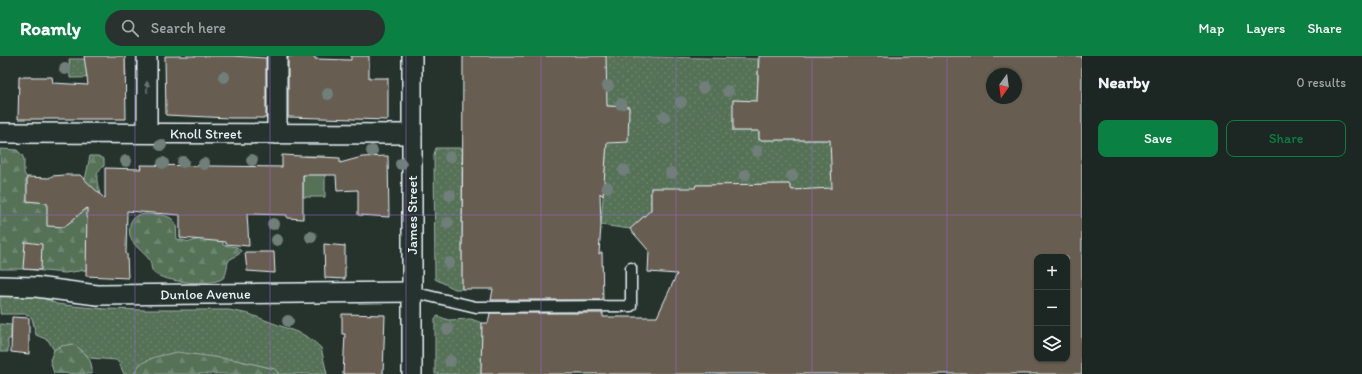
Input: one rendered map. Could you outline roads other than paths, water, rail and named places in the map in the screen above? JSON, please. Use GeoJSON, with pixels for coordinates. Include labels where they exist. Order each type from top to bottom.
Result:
{"type":"FeatureCollection","features":[{"type":"Feature","properties":{"kind":"street"},"geometry":{"type":"LineString","coordinates":[[147,56],[147,133]]}},
{"type":"Feature","properties":{"kind":"street"},"geometry":{"type":"LineString","coordinates":[[277,56],[278,134]]}},
{"type":"Feature","properties":{"kind":"street","name":"James Street"},"geometry":{"type":"LineString","coordinates":[[412,56],[412,374]]}},
{"type":"Feature","properties":{"kind":"street","name":"Knoll Street"},"geometry":{"type":"LineString","coordinates":[[0,133],[412,134]]}},
{"type":"Feature","properties":{"kind":"street","name":"Dunloe Avenue"},"geometry":{"type":"LineString","coordinates":[[0,286],[36,287],[97,295],[412,292]]}},
{"type":"Feature","properties":{"kind":"lane"},"geometry":{"type":"LineString","coordinates":[[412,292],[476,307],[631,306],[631,268]]}}]}
